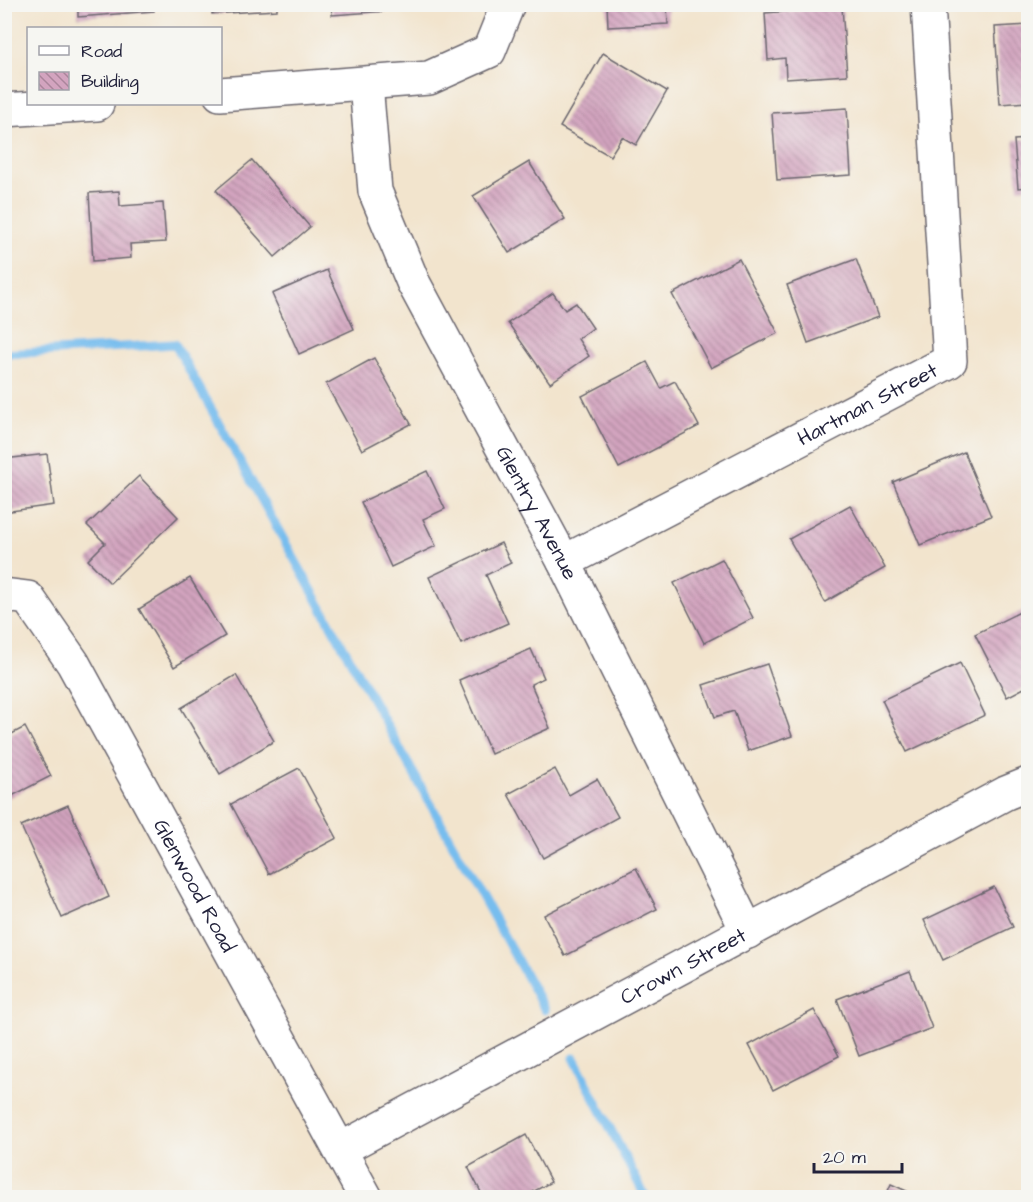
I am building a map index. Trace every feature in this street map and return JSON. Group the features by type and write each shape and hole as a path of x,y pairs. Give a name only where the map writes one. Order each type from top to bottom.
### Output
{"street":[{"path":"222,94 429,78 489,51 508,4"},
{"name":"Hartman Street","path":"564,562 950,361 928,4"},
{"name":"Glentry Avenue","path":"366,84 375,190 413,282 564,562 748,932"},
{"path":"4,110 82,105"},
{"name":"Glenwood Road","path":"4,595 28,598 73,663 366,1197"},
{"name":"Crown Street","path":"341,1149 1006,793 1029,784"}],"building":[{"path":"78,4 154,4 154,11 78,17"},
{"path":"211,4 277,4 277,10 212,14"},
{"path":"331,4 416,4 416,9 332,15"},
{"path":"607,4 667,4 668,24 608,27"},
{"path":"842,7 847,75 786,79 785,58 768,60 765,13"},
{"path":"1028,25 1028,102 1000,104 995,27"},
{"path":"603,53 667,91 636,145 622,137 610,156 560,127"},
{"path":"847,108 851,175 777,180 772,113"},
{"path":"1028,139 1028,187 1018,188 1014,140"},
{"path":"252,160 310,227 275,257 216,190"},
{"path":"529,162 565,219 509,253 473,196"},
{"path":"119,191 120,206 163,203 166,242 130,244 131,258 93,261 89,193"},
{"path":"739,259 778,333 711,368 672,294"},
{"path":"856,259 878,317 808,343 787,285"},
{"path":"327,270 354,329 299,354 272,294"},
{"path":"553,293 565,310 576,303 593,328 578,339 589,356 550,383 508,323"},
{"path":"374,358 411,424 362,450 326,384"},
{"path":"647,362 661,388 675,381 699,426 619,468 582,396"},
{"path":"964,452 991,516 920,545 893,482"},
{"path":"47,454 54,505 4,512 4,459"},
{"path":"427,471 445,509 423,519 436,546 391,567 361,502"},
{"path":"139,476 178,517 110,583 88,560 105,543 87,525"},
{"path":"850,505 885,568 825,602 789,539"},
{"path":"501,543 511,563 486,575 508,623 461,644 429,577"},
{"path":"722,559 753,618 704,643 674,583"},
{"path":"190,578 225,636 174,667 139,609"},
{"path":"1028,608 1028,686 1007,697 975,634"},
{"path":"531,649 544,678 531,684 550,728 491,754 459,680"},
{"path":"960,663 985,715 907,752 882,700"},
{"path":"767,664 792,736 748,751 734,711 715,717 703,685"},
{"path":"236,675 274,741 220,774 181,708"},
{"path":"25,727 51,776 4,800 4,738"},
{"path":"299,768 337,838 269,874 231,804"},
{"path":"555,769 569,795 597,779 618,817 543,858 508,794"},
{"path":"68,805 109,897 62,918 21,826"},
{"path":"636,868 657,909 565,956 544,915"},
{"path":"994,887 1013,927 943,960 924,920"},
{"path":"910,971 932,1028 859,1056 837,999"},
{"path":"814,1010 839,1056 773,1090 749,1045"},
{"path":"526,1135 551,1182 522,1198 484,1198 468,1167"},
{"path":"891,1184 922,1198 885,1198"}],"waterway":[{"path":"4,354 175,344 545,1010"},
{"path":"574,1058 646,1198"}]}
